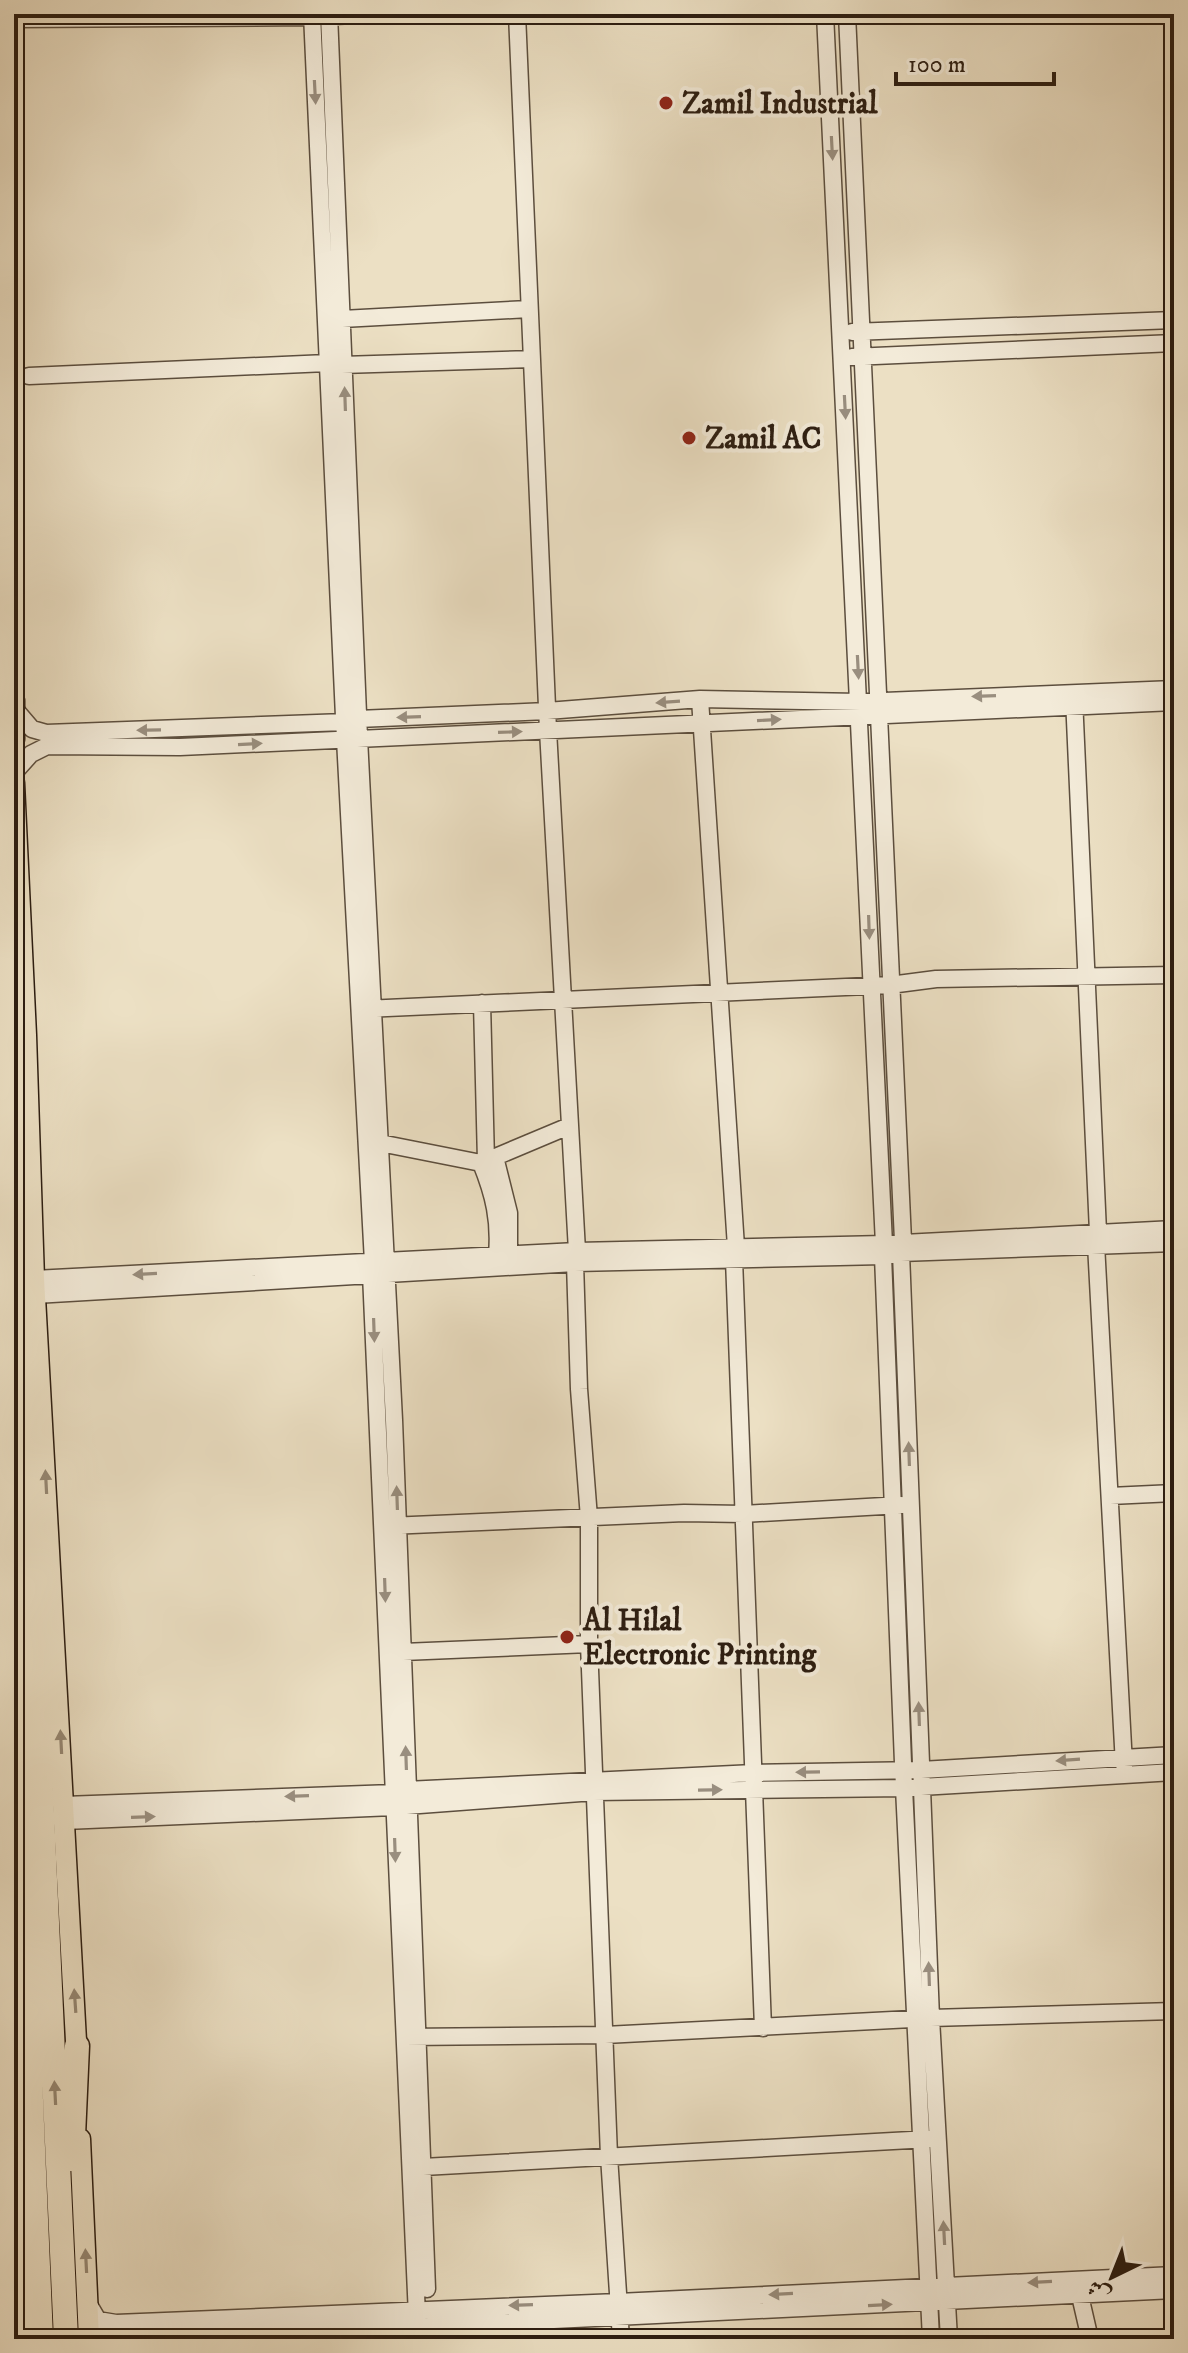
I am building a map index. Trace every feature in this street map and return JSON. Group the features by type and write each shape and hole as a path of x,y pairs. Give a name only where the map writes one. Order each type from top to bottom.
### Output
{"highway":[{"path":"14,1200 66,2334"},
{"path":"14,1694 41,2339"},
{"path":"66,2334 77,2046"}],"main road":[{"path":"14,701 14,739"},
{"path":"14,783 34,1287 77,2046 89,2339"},
{"path":"14,931 26,1035"},
{"path":"14,2143 22,2339"}],"street":[{"path":"14,19 376,14"},
{"path":"517,14 547,711 576,1257 579,1389 589,1518 589,1644 598,1788 609,2156 621,2339"},
{"path":"825,14 842,359 890,985 911,1505 913,1778"},
{"path":"847,14 862,356 872,985 893,1505 913,1778 923,2019 921,2139 931,2339"},
{"path":"329,15 342,319 330,385 352,730 379,1267 423,2325"},
{"path":"312,16 335,364"},
{"path":"342,319 529,309"},
{"path":"841,332 1166,320 1169,343 842,359"},
{"path":"29,376 532,359"},
{"path":"1075,700 1174,689"},
{"path":"14,773 31,754 47,746 180,747 352,730 442,716 700,699 869,708"},
{"path":"700,699 721,992 735,1253 743,1514 760,1784 763,2028"},
{"path":"1075,700 1097,1238 1125,1775"},
{"path":"14,708 32,729 46,733 180,729 352,730 443,735 702,723 869,708 1075,700 1174,702"},
{"path":"442,716 443,735"},
{"path":"180,729 180,747"},
{"path":"366,1009 890,985 936,979 1174,975"},
{"path":"482,1003 487,1160 509,1213 503,1255"},
{"path":"366,1009 380,1143 379,1267"},
{"path":"380,1143 487,1160 569,1126"},
{"path":"34,1287 576,1257 884,1250 1097,1238 1174,1229"},
{"path":"1097,1238 1174,1243"},
{"path":"379,1267 503,1255 576,1257"},
{"path":"1110,1496 1174,1493"},
{"path":"390,1526 911,1505"},
{"path":"390,1526 403,1652 400,1799"},
{"path":"403,1652 589,1644"},
{"path":"760,1784 913,1778 1124,1756 1174,1755"},
{"path":"64,1813 598,1788 1174,1772"},
{"path":"410,2037 605,2035 923,2019 1174,2011"},
{"path":"923,2019 940,2138 949,2339"},
{"path":"410,2037 423,2167 423,2325"},
{"path":"423,2167 940,2138"},
{"path":"1078,2288 1174,2275"},
{"path":"1078,2288 1090,2339"},
{"path":"104,2339 115,2335 248,2329 499,2322 619,2310 1078,2288 1174,2290"},
{"path":"88,2303 98,2320 116,2323 248,2329"},
{"path":"423,2325 492,2306 619,2310"},
{"path":"492,2306 499,2322"}],"place":[{"name":"Zamil Industrial","path":"666,103"},
{"name":"Zamil AC","path":"689,438"},
{"name":"Al Hilal Electronic Printing","path":"567,1637"}]}
